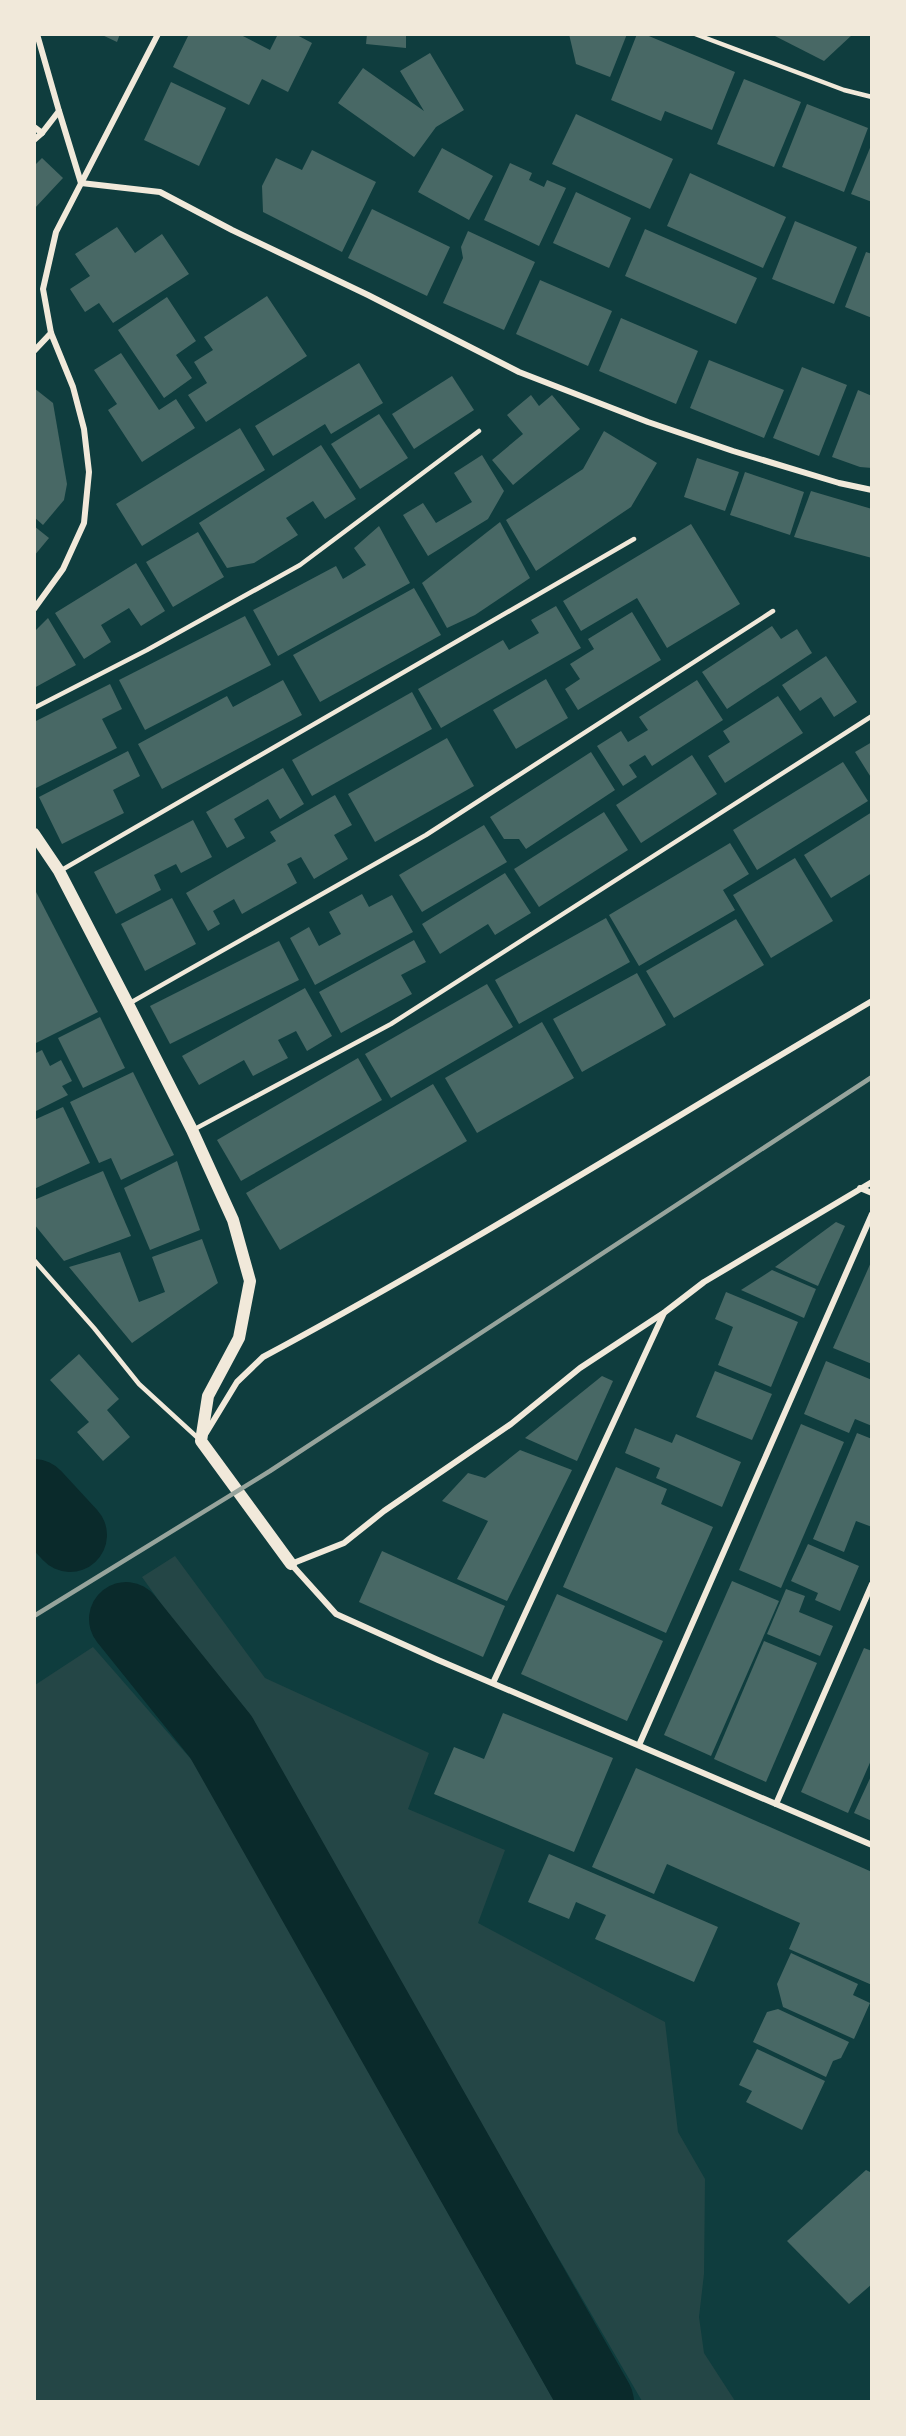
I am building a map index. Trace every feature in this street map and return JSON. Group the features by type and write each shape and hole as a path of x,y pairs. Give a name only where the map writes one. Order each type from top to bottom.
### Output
{"main road":[{"path":"34,834 59,871 128,1004 192,1130 234,1220 250,1281 239,1338 208,1396 201,1441 291,1564"}],"street":[{"path":"37,34 81,183"},
{"path":"34,609 63,570 84,524 89,472 84,429 73,387 51,333 43,289 56,232 158,34"},
{"path":"34,140 59,111"},
{"path":"34,127 42,133"},
{"path":"81,183 160,192 519,372 648,422 733,451 839,483 872,490"},
{"path":"34,351 51,333"},
{"path":"201,1441 237,1382 263,1357 519,1214 872,1001"},
{"path":"872,1182 704,1282 665,1312 580,1368 511,1424 384,1511 344,1543 291,1564 336,1614 872,1845"},
{"path":"861,1188 872,1193"},
{"path":"639,1745 872,1214"},
{"path":"493,1683 665,1312"},
{"path":"776,1804 872,1584"}],"lane":[{"path":"695,34 844,90 872,97"},
{"path":"34,708 147,650 300,565 479,431"},
{"path":"59,871 634,539"},
{"path":"128,1004 426,834 773,611"},
{"path":"192,1130 391,1024 872,716"},
{"path":"34,1260 94,1328 139,1384 201,1441"}],"shaded area":[{"path":"175,1556 265,1678 429,1753 408,1809 505,1850 478,1923 665,2022 678,2132 705,2179 704,2274 699,2317 704,2353 735,2401 642,2401 249,1727 142,1577"},
{"path":"93,1647 197,1766 554,2401 35,2401 35,1685"}],"building":[{"path":"100,34 120,34 117,42"},
{"path":"189,34 239,34 270,50 278,34 295,34 312,43 288,92 262,79 249,105 173,67"},
{"path":"367,34 406,34 406,48 366,44"},
{"path":"569,34 627,34 610,77 576,64"},
{"path":"637,34 644,34 735,72 712,130 665,111 661,121 611,100"},
{"path":"771,34 853,34 824,61"},
{"path":"430,53 464,110 436,127 414,157 338,103 363,68 424,111 400,71"},
{"path":"744,79 801,102 774,167 717,144"},
{"path":"171,82 226,108 199,166 144,140"},
{"path":"807,104 868,128 844,192 782,167"},
{"path":"576,114 673,159 650,209 552,164"},
{"path":"872,143 872,202 851,194"},
{"path":"442,148 493,176 469,220 418,192"},
{"path":"312,150 376,182 342,252 263,212 262,186 276,158 302,170"},
{"path":"42,158 63,178 34,209 34,166"},
{"path":"510,163 532,173 529,180 544,187 547,180 566,188 539,246 484,220"},
{"path":"690,173 786,217 763,268 667,226"},
{"path":"576,192 631,218 609,268 553,243"},
{"path":"372,209 450,247 427,296 348,258"},
{"path":"795,221 857,247 834,304 772,279"},
{"path":"117,227 135,253 162,234 189,274 113,323 99,303 85,312 70,289 90,276 75,254"},
{"path":"645,229 757,278 736,324 625,276"},
{"path":"468,231 535,262 504,330 443,303 463,258 461,247"},
{"path":"866,252 872,254 872,318 845,307"},
{"path":"540,280 612,311 588,366 516,334"},
{"path":"267,296 307,356 206,422 188,395 207,383 194,362 213,350 204,337"},
{"path":"167,297 196,341 176,355 192,378 164,398 118,330"},
{"path":"621,318 698,351 676,404 599,371"},
{"path":"121,353 159,410 176,399 195,428 142,462 108,410 117,404 94,370"},
{"path":"709,360 784,390 764,438 690,408"},
{"path":"359,363 383,403 331,434 325,424 273,456 255,426"},
{"path":"802,367 847,385 819,456 773,438"},
{"path":"452,376 474,410 414,449 392,414"},
{"path":"34,388 53,403 67,484 64,500 43,525 34,517"},
{"path":"858,390 872,396 872,468 860,467 832,457"},
{"path":"531,395 539,406 552,395 580,429 513,485 492,460 523,434 507,415"},
{"path":"379,414 408,458 360,489 331,444"},
{"path":"240,428 265,470 142,546 116,504"},
{"path":"604,431 657,463 631,507 536,571 506,520 583,469"},
{"path":"321,445 356,499 325,519 313,501 286,518 298,535 254,563 227,568 199,523"},
{"path":"482,455 504,491 488,519 428,556 403,515 423,503 436,523 472,502 454,473"},
{"path":"697,458 739,472 725,511 684,497"},
{"path":"745,472 804,492 790,535 730,515"},
{"path":"811,491 872,509 872,558 794,537"},
{"path":"500,522 530,578 475,615 447,628 422,583"},
{"path":"691,524 740,604 667,648 637,598 581,631 563,601"},
{"path":"34,526 49,538 34,556"},
{"path":"379,526 410,583 278,656 253,610 336,566 343,579 366,565 354,548"},
{"path":"198,532 224,577 173,607 146,562"},
{"path":"136,563 165,611 141,626 129,608 101,625 111,642 84,659 55,613"},
{"path":"414,588 441,635 320,702 293,655"},
{"path":"556,606 581,648 441,728 418,689 503,640 509,650 539,633 531,620"},
{"path":"632,612 661,660 578,710 565,689 580,679 570,664 594,649 588,639"},
{"path":"245,616 271,665 145,730 119,680"},
{"path":"48,618 76,665 34,688 34,632"},
{"path":"772,626 781,639 797,629 812,653 727,709 702,672"},
{"path":"826,656 857,702 834,717 821,697 800,711 782,685"},
{"path":"546,679 568,718 516,749 493,710"},
{"path":"283,680 302,715 162,789 138,744 227,696 233,707"},
{"path":"697,680 723,720 652,766 645,755 629,765 637,777 623,786 597,746 621,731 628,742 648,730 639,717"},
{"path":"110,684 122,709 102,719 117,748 34,789 34,722"},
{"path":"412,692 432,729 312,796 292,760"},
{"path":"778,696 803,733 725,783 708,756 730,742 723,731"},
{"path":"447,738 474,786 375,842 348,794"},
{"path":"872,742 872,779 855,752"},
{"path":"128,751 140,776 113,790 124,813 62,844 39,797"},
{"path":"591,752 615,790 526,849 519,839 504,839 490,817"},
{"path":"692,755 717,794 641,843 616,805"},
{"path":"843,762 868,801 757,870 733,830"},
{"path":"283,768 304,804 280,819 268,799 234,819 245,838 227,848 206,812"},
{"path":"335,795 352,825 334,835 348,859 314,879 301,857 287,864 297,883 242,914 234,899 213,911 220,924 208,931 186,893 276,841 270,832"},
{"path":"604,812 628,850 539,907 514,869"},
{"path":"872,812 872,873 831,898 804,855"},
{"path":"193,820 212,857 181,873 176,864 154,875 161,890 116,914 94,872"},
{"path":"484,825 507,862 422,912 399,875"},
{"path":"730,843 749,874 723,890 735,910 639,966 609,915"},
{"path":"795,858 833,921 771,958 733,895"},
{"path":"505,873 531,913 495,935 488,924 440,954 422,924"},
{"path":"34,888 98,1012 34,1044"},
{"path":"362,894 369,907 392,895 413,932 315,985 290,938 309,927 319,946 341,934 329,912"},
{"path":"172,898 196,944 145,971 121,924"},
{"path":"606,918 630,962 519,1024 495,980"},
{"path":"736,919 764,965 674,1018 646,971"},
{"path":"414,940 426,962 401,975 412,994 341,1033 319,992"},
{"path":"279,941 299,980 170,1044 150,1006"},
{"path":"637,973 666,1025 582,1072 553,1019"},
{"path":"487,984 513,1027 391,1098 365,1054"},
{"path":"305,988 332,1036 307,1051 296,1031 278,1040 288,1058 253,1076 244,1060 199,1085 182,1056"},
{"path":"100,1017 125,1068 83,1088 58,1038"},
{"path":"542,1022 574,1078 477,1133 445,1078"},
{"path":"42,1050 50,1066 61,1060 72,1081 62,1086 68,1095 34,1112 34,1054"},
{"path":"358,1058 382,1100 241,1181 217,1140"},
{"path":"133,1072 174,1155 121,1180 111,1158 99,1163 70,1102"},
{"path":"433,1084 467,1141 280,1250 246,1193"},
{"path":"63,1107 90,1163 34,1189 34,1120"},
{"path":"177,1161 200,1230 150,1250 124,1188"},
{"path":"103,1171 131,1236 64,1261 34,1224 34,1200"},
{"path":"836,1222 845,1226 818,1286 775,1267"},
{"path":"202,1239 218,1283 132,1343 69,1267 120,1252 139,1302 165,1292 152,1257"},
{"path":"872,1260 872,1364 833,1348"},
{"path":"772,1270 816,1289 804,1318 741,1290"},
{"path":"726,1292 798,1322 771,1387 718,1365 733,1327 715,1319"},
{"path":"79,1354 119,1399 107,1410 130,1437 103,1461 77,1432 89,1422 50,1380"},
{"path":"826,1361 872,1380 872,1426 855,1419 849,1433 804,1414"},
{"path":"715,1371 772,1394 752,1440 696,1417"},
{"path":"602,1376 613,1381 577,1461 525,1438"},
{"path":"801,1424 844,1442 781,1588 739,1570"},
{"path":"635,1428 672,1443 676,1434 741,1462 722,1507 656,1478 660,1468 625,1453"},
{"path":"857,1433 872,1439 872,1527 856,1521 844,1552 813,1539"},
{"path":"520,1450 572,1470 507,1601 457,1579 488,1521 442,1501 468,1473 485,1478"},
{"path":"616,1467 667,1489 661,1504 713,1527 666,1633 563,1587"},
{"path":"808,1544 859,1566 840,1611 815,1600 818,1593 791,1581"},
{"path":"382,1551 505,1606 483,1657 359,1602"},
{"path":"732,1581 779,1601 711,1756 664,1735"},
{"path":"786,1589 805,1596 799,1612 833,1626 820,1656 767,1634"},
{"path":"557,1594 663,1641 627,1721 521,1674"},
{"path":"764,1641 817,1663 766,1782 714,1759"},
{"path":"864,1648 872,1651 872,1758 848,1813 801,1792"},
{"path":"503,1713 613,1758 574,1852 434,1794 454,1747 484,1759"},
{"path":"636,1768 872,1872 872,1985 789,1949 800,1923 667,1864 654,1894 592,1867"},
{"path":"872,1774 872,1821 854,1813"},
{"path":"549,1854 718,1927 694,1982 595,1939 606,1915 576,1902 569,1919 528,1902"},
{"path":"791,1953 858,1984 853,1995 870,2003 854,2039 783,2007 777,1984"},
{"path":"778,2009 849,2042 841,2058 833,2061 826,2077 753,2042 767,2012"},
{"path":"757,2049 825,2081 802,2130 746,2102 752,2091 739,2085"},
{"path":"866,2170 872,2173 872,2284 849,2304 787,2241"}],"waterway":[{"path":"34,1496 70,1535"},
{"path":"126,1619 221,1737 597,2402"}],"railway":[{"path":"34,1616 270,1471 872,1077"}]}
